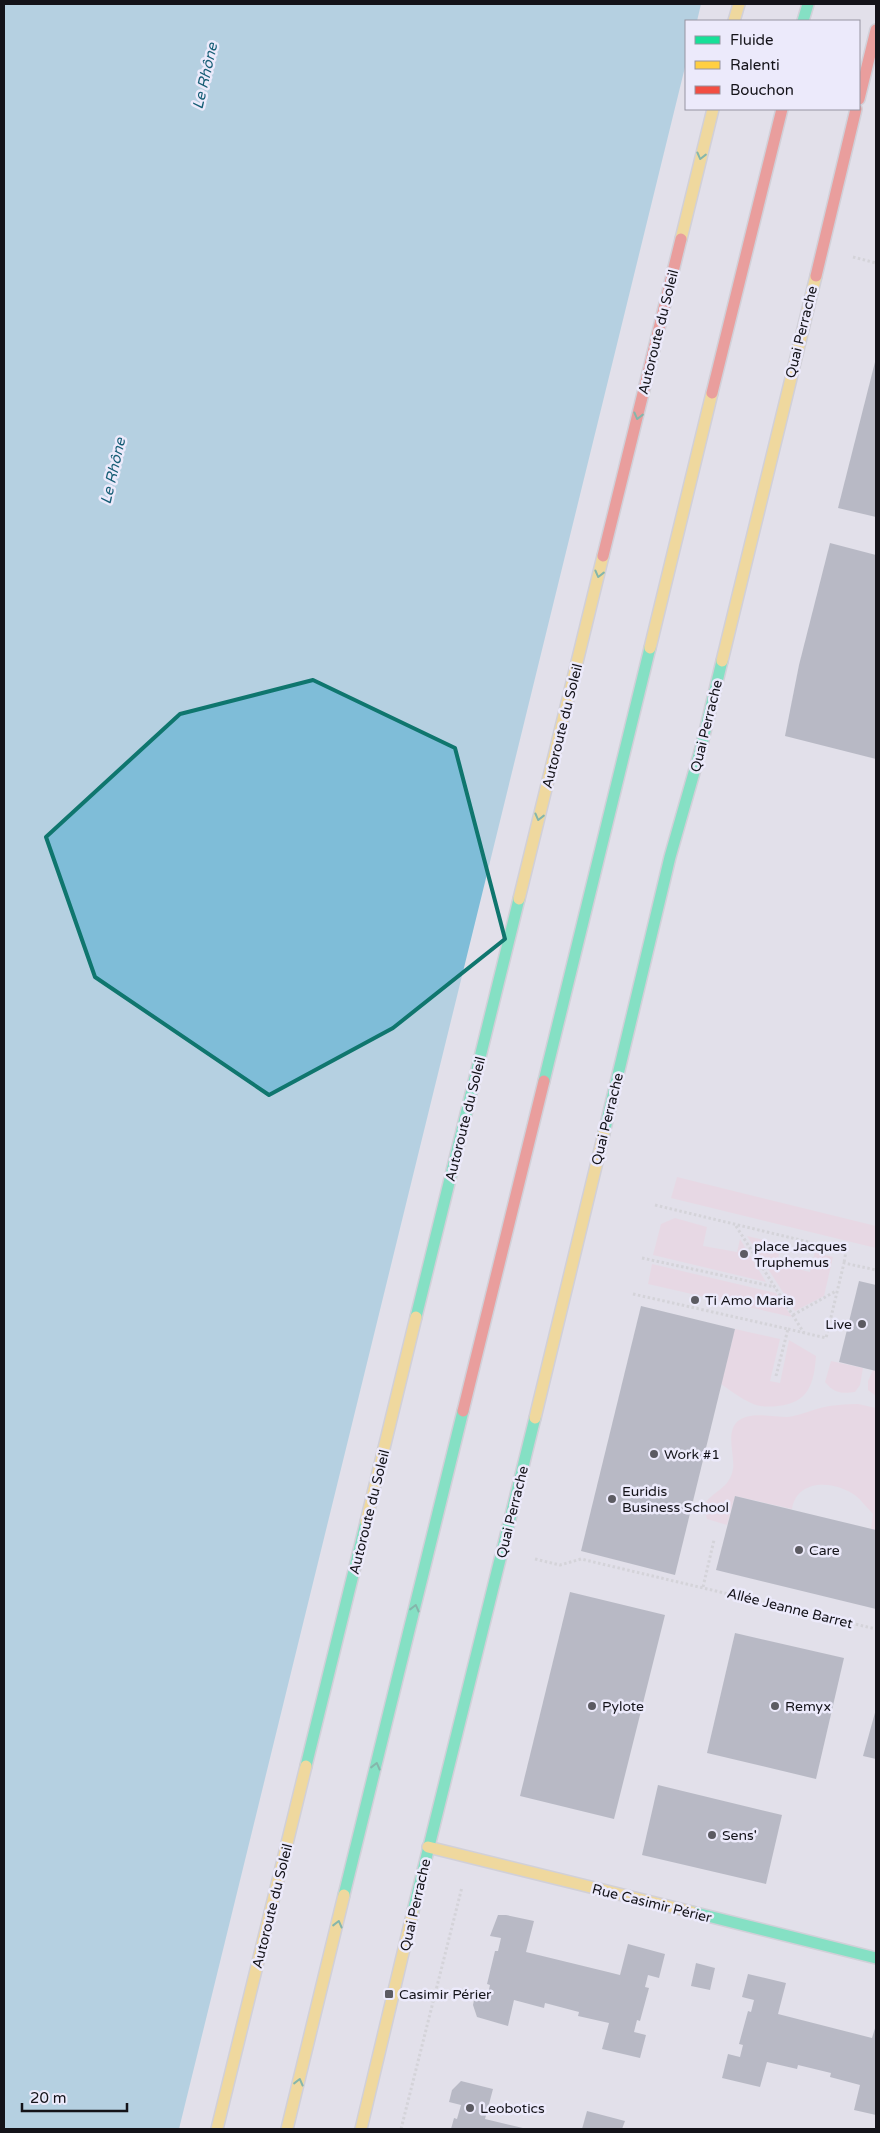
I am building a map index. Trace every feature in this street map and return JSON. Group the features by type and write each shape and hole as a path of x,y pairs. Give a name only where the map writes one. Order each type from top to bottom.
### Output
{"main road":[{"path":"734,20 739,4"},
{"path":"804,20 808,4"},
{"path":"860,95 876,30"},
{"name":"Autoroute du Soleil","path":"217,2129 713,110"},
{"path":"287,2129 782,110"},
{"name":"Quai Perrache","path":"361,2129 428,1847 503,1551 670,857 701,748 856,110"},
{"name":"Rue Casimir Périer","path":"428,1847 876,1958"}],"path":[{"path":"633,1294 826,1338 846,1251 655,1205"},
{"path":"736,1225 805,1333"},
{"path":"642,1258 775,1287"},
{"path":"844,1262 876,1270"},
{"path":"793,1315 837,1291"},
{"path":"776,1376 788,1329"},
{"path":"703,1587 714,1540"},
{"name":"Allée Jeanne Barret","path":"503,1551 560,1565 581,1559 876,1629"},
{"path":"401,2129 464,1879 466,1857"}],"highlighted area":[{"path":"313,680 455,748 505,939 393,1028 269,1095 95,977 46,837 180,714"}],"shaded area":[{"path":"677,1177 876,1226 876,1248 671,1198"},
{"path":"675,1218 707,1227 703,1246 737,1252 740,1239 766,1282 653,1255 661,1224"},
{"path":"747,1236 781,1244 777,1264 810,1272 815,1252 833,1257 824,1296 795,1311"},
{"path":"652,1264 776,1293 792,1317 648,1284"},
{"path":"735,1329 780,1339 770,1381 780,1383 789,1340 816,1356 814,1375 808,1390 803,1396 797,1401 788,1404 768,1407 761,1406 743,1399 721,1384"},
{"path":"831,1361 863,1368 860,1385 855,1392 838,1392 825,1382"},
{"path":"873,1370 876,1371 876,1396 868,1390 868,1381"},
{"path":"858,1404 876,1408 876,1530 871,1529 873,1514 856,1496 838,1487 828,1485 809,1487 801,1492 795,1499 792,1509 735,1496 727,1525 707,1519 703,1506 711,1496 724,1486 731,1476 733,1463 731,1437 734,1426 738,1421 749,1416 787,1417 829,1406"}],"water":[{"name":"Le Rhône","path":"4,4 701,4 697,20 685,20 685,67 179,2129 4,2129"}],"building":[{"path":"876,358 876,517 838,508"},
{"path":"830,543 876,555 876,759 785,736 799,665"},
{"name":"Live","path":"859,1281 876,1285 876,1371 839,1362"},
{"name":"Work #1","path":"641,1306 735,1329 675,1575 581,1551"},
{"name":"Care","path":"735,1496 876,1530 876,1609 716,1570"},
{"name":"Pylote","path":"570,1592 665,1615 614,1819 520,1796"},
{"name":"Remyx","path":"735,1633 844,1658 816,1779 707,1753"},
{"path":"876,1709 876,1759 863,1756"},
{"name":"Sens'","path":"658,1785 782,1815 766,1884 642,1855"},
{"path":"498,1915 534,1921 526,1952 620,1975 628,1944 665,1954 659,1978 648,1975 645,1987 649,1988 640,2021 637,2020 634,2032 646,2035 640,2058 602,2049 609,2023 578,2016 579,2012 545,2003 544,2008 514,2000 508,2026 477,2017 473,2005 475,1995 487,1998 490,1985 487,1984 495,1951 498,1951 501,1938 490,1936"},
{"path":"696,1963 715,1968 710,1990 691,1986"},
{"path":"748,1974 786,1983 778,2014 872,2038 876,2025 876,2115 854,2110 860,2085 830,2077 831,2073 798,2065 797,2069 767,2062 760,2087 722,2078 728,2054 740,2057 743,2045 739,2044 748,2011 751,2012 754,2000 742,1997"},
{"path":"461,2081 493,2089 485,2119 527,2129 451,2129 454,2118 457,2119 461,2105 449,2102 452,2090"},
{"path":"587,2111 625,2121 622,2129 582,2129"}],"traffic: fast":[{"path":"803,20 808,4"},
{"path":"544,1081 650,648"},
{"path":"604,1133 670,857 701,748 722,661"},
{"path":"416,1317 519,899"},
{"path":"344,1895 463,1411"},
{"path":"413,1911 535,1418"},
{"path":"306,1766 366,1522"},
{"path":"692,1912 876,1958"}],"traffic: slow":[{"path":"734,20 739,4"},
{"path":"681,239 713,110"},
{"path":"722,661 816,276"},
{"path":"650,648 712,393"},
{"path":"519,899 603,556"},
{"path":"535,1418 604,1133"},
{"path":"366,1522 416,1317"},
{"path":"217,2129 306,1766"},
{"path":"428,1847 692,1912"},
{"path":"287,2129 344,1895"},
{"path":"361,2129 413,1911"}],"traffic: jam":[{"path":"860,95 876,30"},
{"path":"712,393 782,110"},
{"path":"816,276 856,110"},
{"path":"603,556 681,239"},
{"path":"463,1411 544,1081"}],"place":[{"name":"place Jacques Truphemus","path":"744,1254"},
{"name":"Ti Amo Maria","path":"695,1300"},
{"name":"Live","path":"862,1324"},
{"name":"Work #1","path":"654,1454"},
{"name":"Euridis Business School","path":"612,1499"},
{"name":"Care","path":"799,1550"},
{"name":"Pylote","path":"592,1706"},
{"name":"Remyx","path":"775,1706"},
{"name":"Sens'","path":"712,1835"},
{"name":"Casimir Périer","path":"389,1994"},
{"name":"Leobotics","path":"470,2108"}]}
